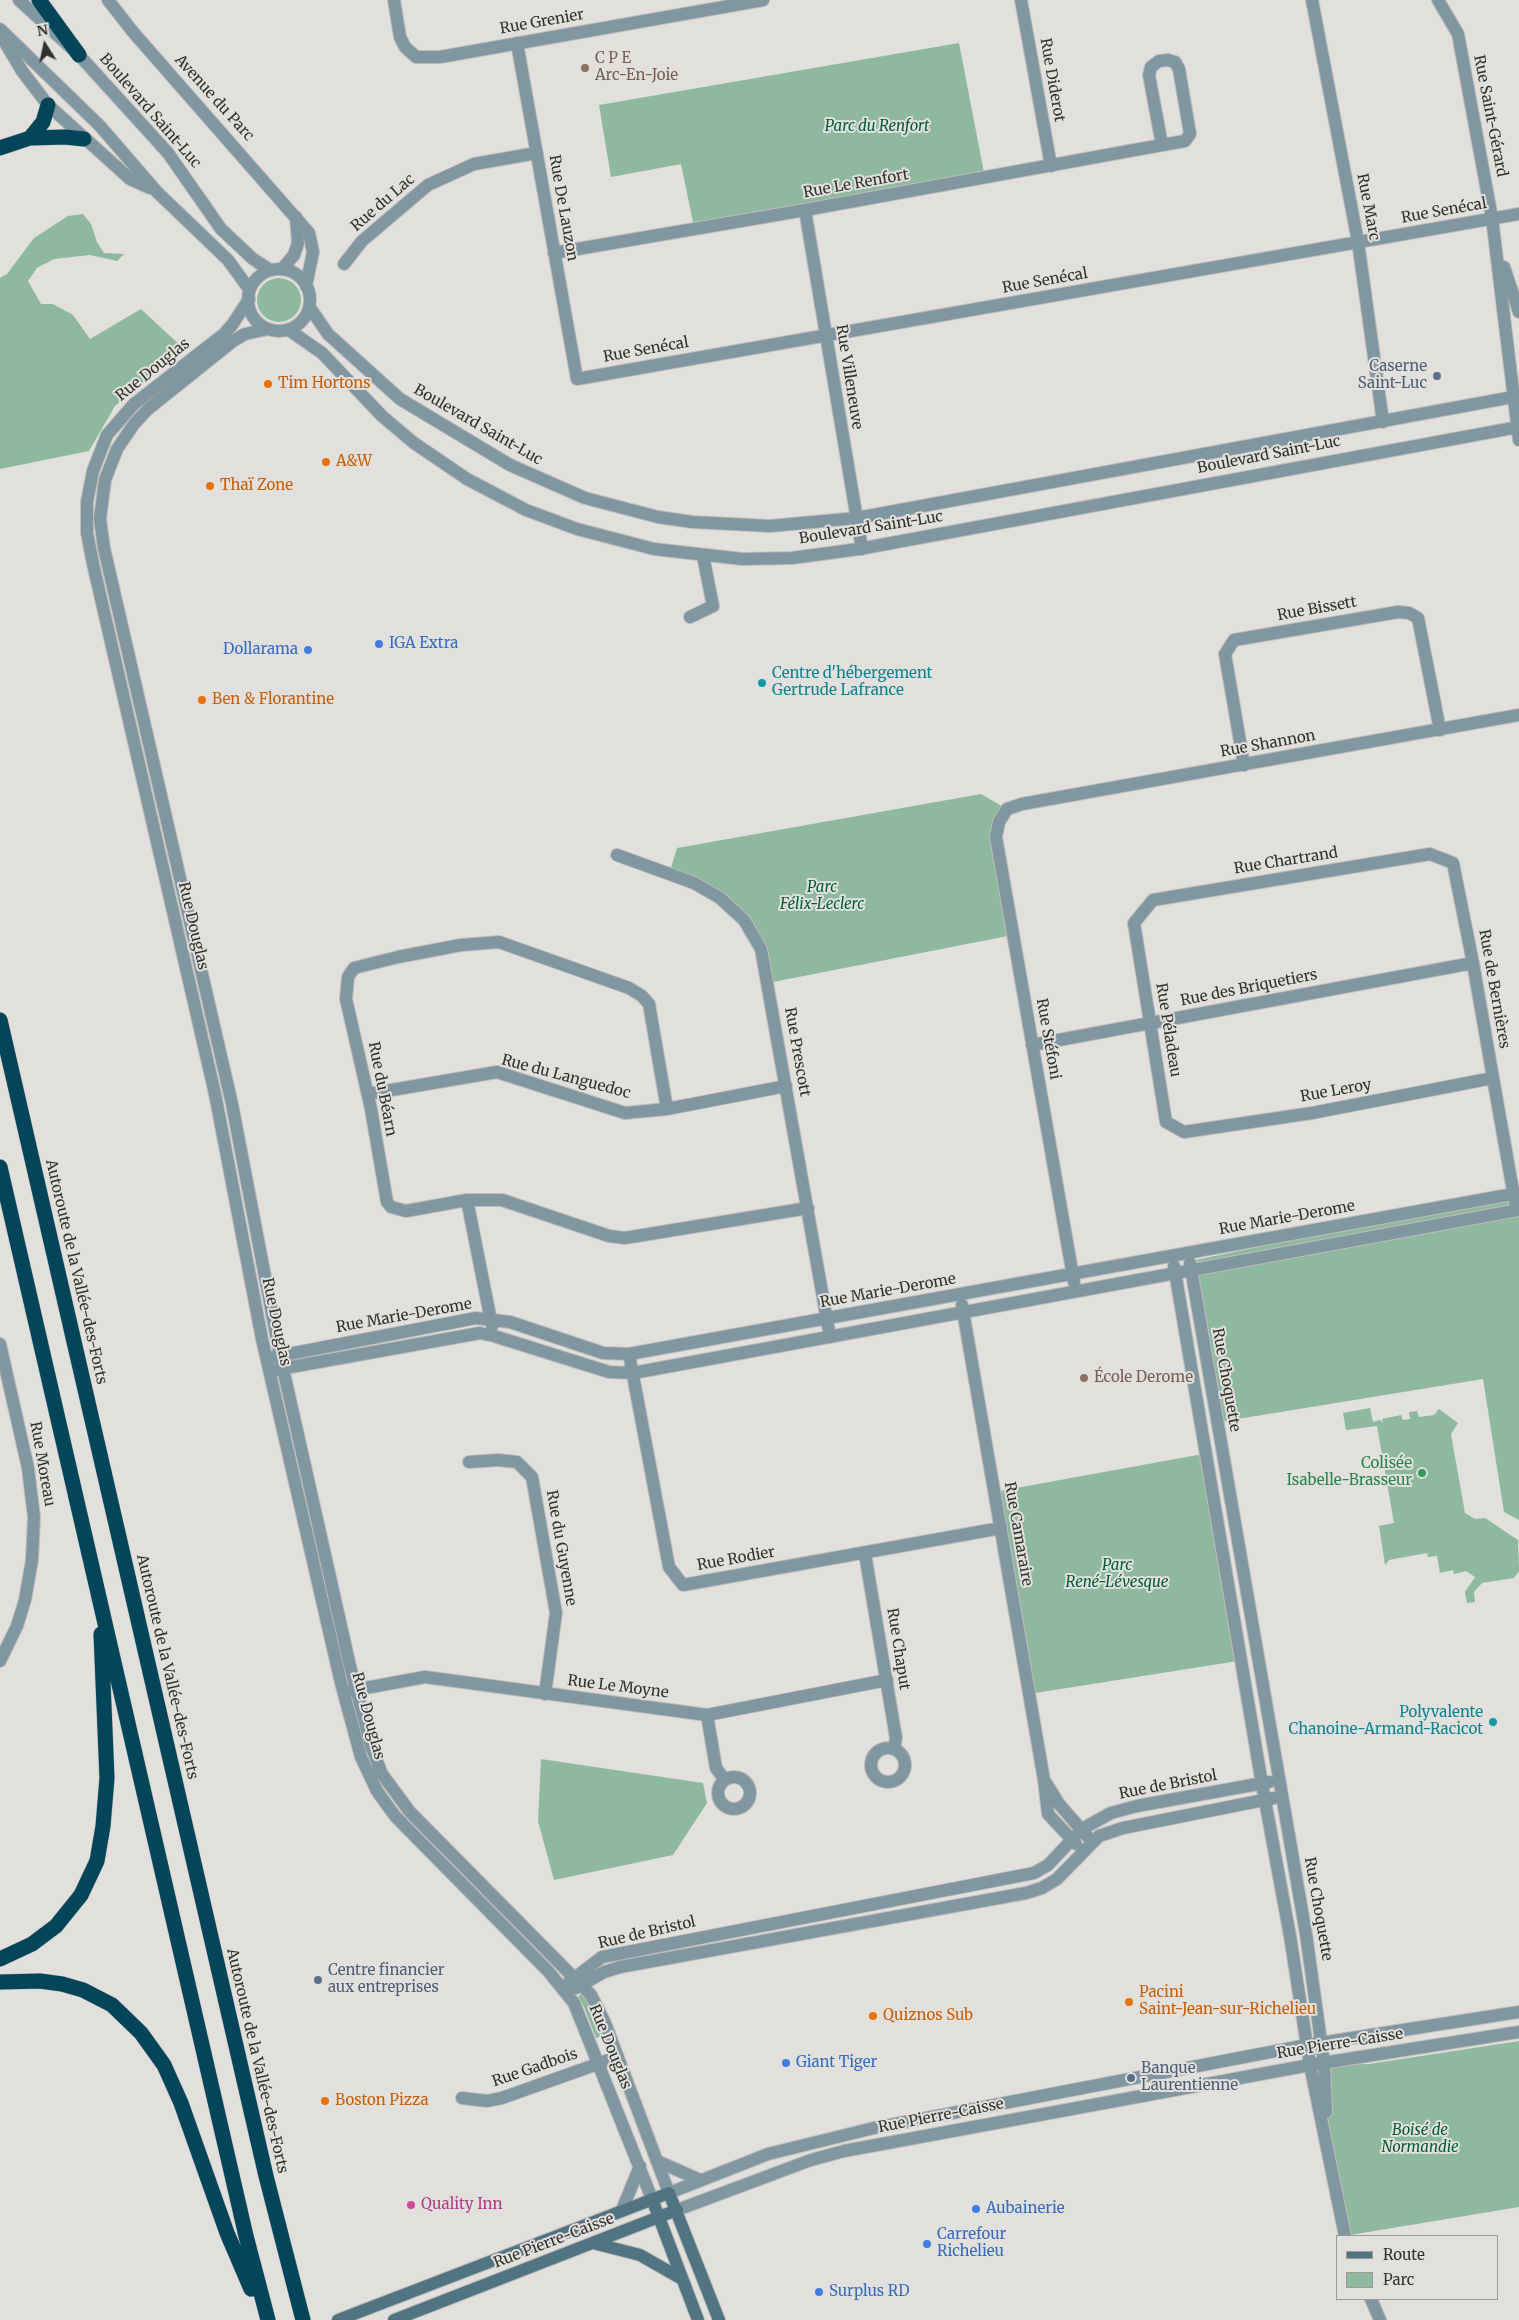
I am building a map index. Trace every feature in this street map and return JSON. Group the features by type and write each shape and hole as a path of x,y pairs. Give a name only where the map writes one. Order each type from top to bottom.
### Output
{"highway":[{"path":"39,0 79,55"},
{"path":"30,138 43,122 48,105"},
{"path":"0,148 30,138 65,137 84,139"},
{"name":"Autoroute de la Vallée-des-Forts","path":"0,1020 284,2249 303,2320"},
{"path":"0,1167 266,2320"},
{"path":"0,1959 32,1944 56,1926 81,1895 97,1861 103,1826 107,1778 99,1598"},
{"path":"0,1982 40,1981 62,1984 83,1990 102,1999 121,2013 150,2044 164,2065 181,2103 227,2233 266,2320"},
{"path":"284,2249 307,2320"}],"main road":[{"name":"Rue Douglas","path":"670,2192 719,2320"},
{"name":"Rue Pierre-Caisse","path":"338,2320 670,2192"},
{"name":"Rue Douglas","path":"652,2199 698,2320"},
{"name":"Rue Pierre-Caisse","path":"394,2320 677,2210"},
{"path":"593,2243 640,2254 682,2279"}],"street":[{"name":"Boulevard Saint-Luc","path":"19,0 79,55 176,162 221,230 253,259 276,269"},
{"name":"Avenue du Parc","path":"108,0 139,39 310,233 313,245 306,286"},
{"name":"Rue Grenier","path":"394,0 400,37 405,48 416,57 440,57 763,0"},
{"name":"Rue Diderot","path":"1020,0 1051,166"},
{"name":"Rue Marc","path":"1312,0 1358,242 1383,422"},
{"name":"Rue Saint-Gérard","path":"1438,0 1458,34 1496,243 1516,396 1518,431"},
{"path":"0,29 100,126 156,192 228,260 249,294 254,317 268,329 278,331 289,330 301,324 310,308 306,286 299,276 276,269"},
{"path":"0,34 22,71 48,105 130,179 156,192"},
{"name":"Rue De Lauzon","path":"517,43 577,379"},
{"name":"Rue Le Renfort","path":"554,253 1051,166 1162,146 1185,140 1190,134 1179,69 1175,62 1168,60 1159,61 1151,67 1149,75 1162,146"},
{"name":"Rue du Lac","path":"344,264 362,240 428,185 474,164 537,153"},
{"name":"Rue Villeneuve","path":"805,210 862,549"},
{"name":"Rue Senécal","path":"577,379 1519,214"},
{"path":"249,294 258,276 276,269 294,255 298,243 296,217"},
{"name":"Rue Saint-Gérard","path":"1496,243 1519,312"},
{"name":"Rue Douglas","path":"249,294 232,325 224,334 134,404 113,427 103,443 88,492 86,521 93,564 215,1094 267,1358 362,1762 382,1799 399,1820 565,1990 580,2013 652,2199"},
{"name":"Boulevard Saint-Luc","path":"310,308 328,334 400,399 510,465 569,492 609,505 692,522 770,526 856,518 1516,396"},
{"name":"Rue Douglas","path":"268,329 245,334 233,341 148,410 134,424 117,450 108,471 100,519 104,548 232,1104 280,1355 357,1690 374,1755 396,1794 419,1822 579,1981 599,2009 670,2192"},
{"name":"Boulevard Saint-Luc","path":"289,330 322,353 382,416 414,443 466,479 526,510 577,529 654,549 703,556 742,559 792,558 862,549 1518,431"},
{"path":"690,617 712,606 703,556"},
{"name":"Rue Bissett","path":"1244,764 1226,654 1234,640 1244,638 1398,612 1409,613 1418,618 1440,730"},
{"name":"Rue Shannon","path":"1022,804 1519,716"},
{"name":"Rue Stéfoni","path":"1022,804 1007,809 1000,822 996,837 1075,1292"},
{"name":"Rue Chartrand","path":"1134,923 1152,900 1430,854 1453,863"},
{"name":"Rue Prescott","path":"617,855 694,883 720,898 744,920 761,949 830,1337"},
{"name":"Rue de Bernières","path":"1453,863 1518,1211"},
{"name":"Rue Péladeau","path":"1134,923 1166,1122 1184,1132"},
{"name":"Rue du Béarn","path":"667,1109 649,1004 642,996 629,988 498,942 461,945 398,957 354,968 348,977 346,998 368,1094 387,1202 391,1208 406,1211 467,1200 502,1200 609,1236 625,1238 808,1208"},
{"name":"Rue des Briquetiers","path":"1032,1045 1473,963"},
{"name":"Rue du Languedoc","path":"368,1094 497,1072 625,1113 667,1109 786,1086"},
{"name":"Rue Leroy","path":"1184,1132 1312,1113 1493,1078"},
{"name":"Rue Marie-Derome","path":"267,1358 476,1318 510,1322 603,1354 629,1354 1516,1193"},
{"path":"467,1200 494,1336"},
{"name":"Rue Marie-Derome","path":"270,1371 480,1333 609,1372 633,1373 1518,1211"},
{"name":"Rue Choquette","path":"1188,1253 1306,1934 1324,2063 1328,2149"},
{"name":"Rue Choquette","path":"1173,1256 1310,2065 1328,2149 1340,2220 1345,2235"},
{"name":"Rue Camaraire","path":"960,1294 1044,1780 1048,1814 1082,1851"},
{"name":"Rue Moreau","path":"0,1344 28,1468 34,1517 29,1581 21,1613 0,1661"},
{"name":"Rue Rodier","path":"629,1354 669,1567 683,1585 866,1554 1001,1528"},
{"name":"Rue du Guyenne","path":"469,1462 498,1460 517,1462 532,1477 556,1612 545,1694"},
{"path":"1217,1515 1233,1513"},
{"name":"Rue Chaput","path":"866,1554 896,1738 894,1749"},
{"path":"1244,1679 1261,1676"},
{"name":"Rue Le Moyne","path":"344,1692 425,1677 707,1715 886,1680"},
{"path":"707,1715 716,1768 725,1780"},
{"name":"Rue Camaraire","path":"1044,1780 1059,1804 1092,1842"},
{"name":"Rue de Bristol","path":"579,1981 602,1957 1034,1873 1048,1864 1082,1829 1111,1814 1137,1806 1279,1780"},
{"name":"Rue de Bristol","path":"565,1990 579,1981 609,1970 1026,1893 1042,1888 1057,1879 1082,1851 1099,1836 1123,1828 1282,1797"},
{"path":"906,1899 910,1913"},
{"path":"748,1928 750,1944"},
{"name":"Rue Pierre-Caisse","path":"670,2192 768,2154 874,2128 1321,2042 1519,2012"},
{"name":"Rue Pierre-Caisse","path":"677,2210 811,2160 844,2151 1310,2065 1519,2032"},
{"name":"Rue Gadbois","path":"462,2098 478,2101 494,2100 617,2057"},
{"path":"657,2161 700,2180"},
{"name":"Rue Pierre-Caisse","path":"622,2210 640,2166"},
{"path":"1371,2300 1380,2320"}],"green space":[{"name":"Parc du Renfort","path":"959,43 985,178 694,227 681,164 611,177 599,105"},
{"path":"83,214 91,224 97,242 104,253 124,254 117,261 90,255 54,259 37,268 28,281 41,304 53,304 73,315 90,339 141,309 184,349 115,406 89,451 0,469 0,278 7,274 34,238 68,216"},
{"path":"275,278 283,278 295,284 301,300 295,316 283,322 275,322 263,316 257,304 257,296 263,284"},
{"name":"Parc Félix-Leclerc","path":"981,794 1007,809 999,822 1013,935 768,983 761,949 720,898 669,874 677,848"},
{"path":"1519,1193 1519,1520 1504,1512 1483,1379 1213,1423 1186,1262"},
{"name":"Colisée Isabelle-Brasseur","path":"1370,1408 1373,1422 1380,1420 1383,1423 1382,1419 1401,1415 1403,1420 1410,1419 1409,1412 1417,1411 1419,1417 1434,1415 1439,1409 1458,1423 1451,1434 1465,1513 1475,1519 1485,1518 1518,1540 1519,1571 1514,1578 1482,1583 1474,1592 1475,1602 1467,1603 1465,1592 1475,1577 1466,1571 1454,1574 1453,1570 1440,1573 1437,1556 1428,1557 1427,1553 1389,1560 1385,1565 1379,1526 1394,1523 1377,1426 1346,1430 1343,1413"},
{"name":"Parc René-Lévesque","path":"1203,1454 1238,1661 1029,1694 994,1492"},
{"path":"541,1759 703,1783 707,1803 673,1855 554,1880 538,1821"},
{"path":"582,1993 595,2013 603,2036 596,2038 578,1997"},
{"name":"Boisé de Normandie","path":"1519,2041 1519,2207 1344,2235 1326,2133 1324,2065 1369,2064"}],"place":[{"name":"C P E Arc-En-Joie","path":"585,68"},
{"name":"Caserne Saint-Luc","path":"1437,376"},
{"name":"Tim Hortons","path":"268,384"},
{"name":"A&W","path":"326,462"},
{"name":"Thaï Zone","path":"210,486"},
{"name":"IGA Extra","path":"379,644"},
{"name":"Dollarama","path":"308,650"},
{"name":"Centre d'hébergement Gertrude Lafrance","path":"762,683"},
{"name":"Ben & Florantine","path":"202,700"},
{"name":"École Derome","path":"1084,1378"},
{"name":"Colisée Isabelle-Brasseur","path":"1422,1473"},
{"name":"Polyvalente Chanoine-Armand-Racicot","path":"1493,1722"},
{"name":"Centre financier aux entreprises","path":"318,1980"},
{"name":"Pacini Saint-Jean-sur-Richelieu","path":"1129,2002"},
{"name":"Quiznos Sub","path":"873,2016"},
{"name":"Giant Tiger","path":"786,2063"},
{"name":"Banque Laurentienne","path":"1131,2078"},
{"name":"Boston Pizza","path":"325,2101"},
{"name":"Quality Inn","path":"411,2205"},
{"name":"Aubainerie","path":"976,2209"},
{"name":"Carrefour Richelieu","path":"927,2244"},
{"name":"Surplus RD","path":"819,2292"}]}
